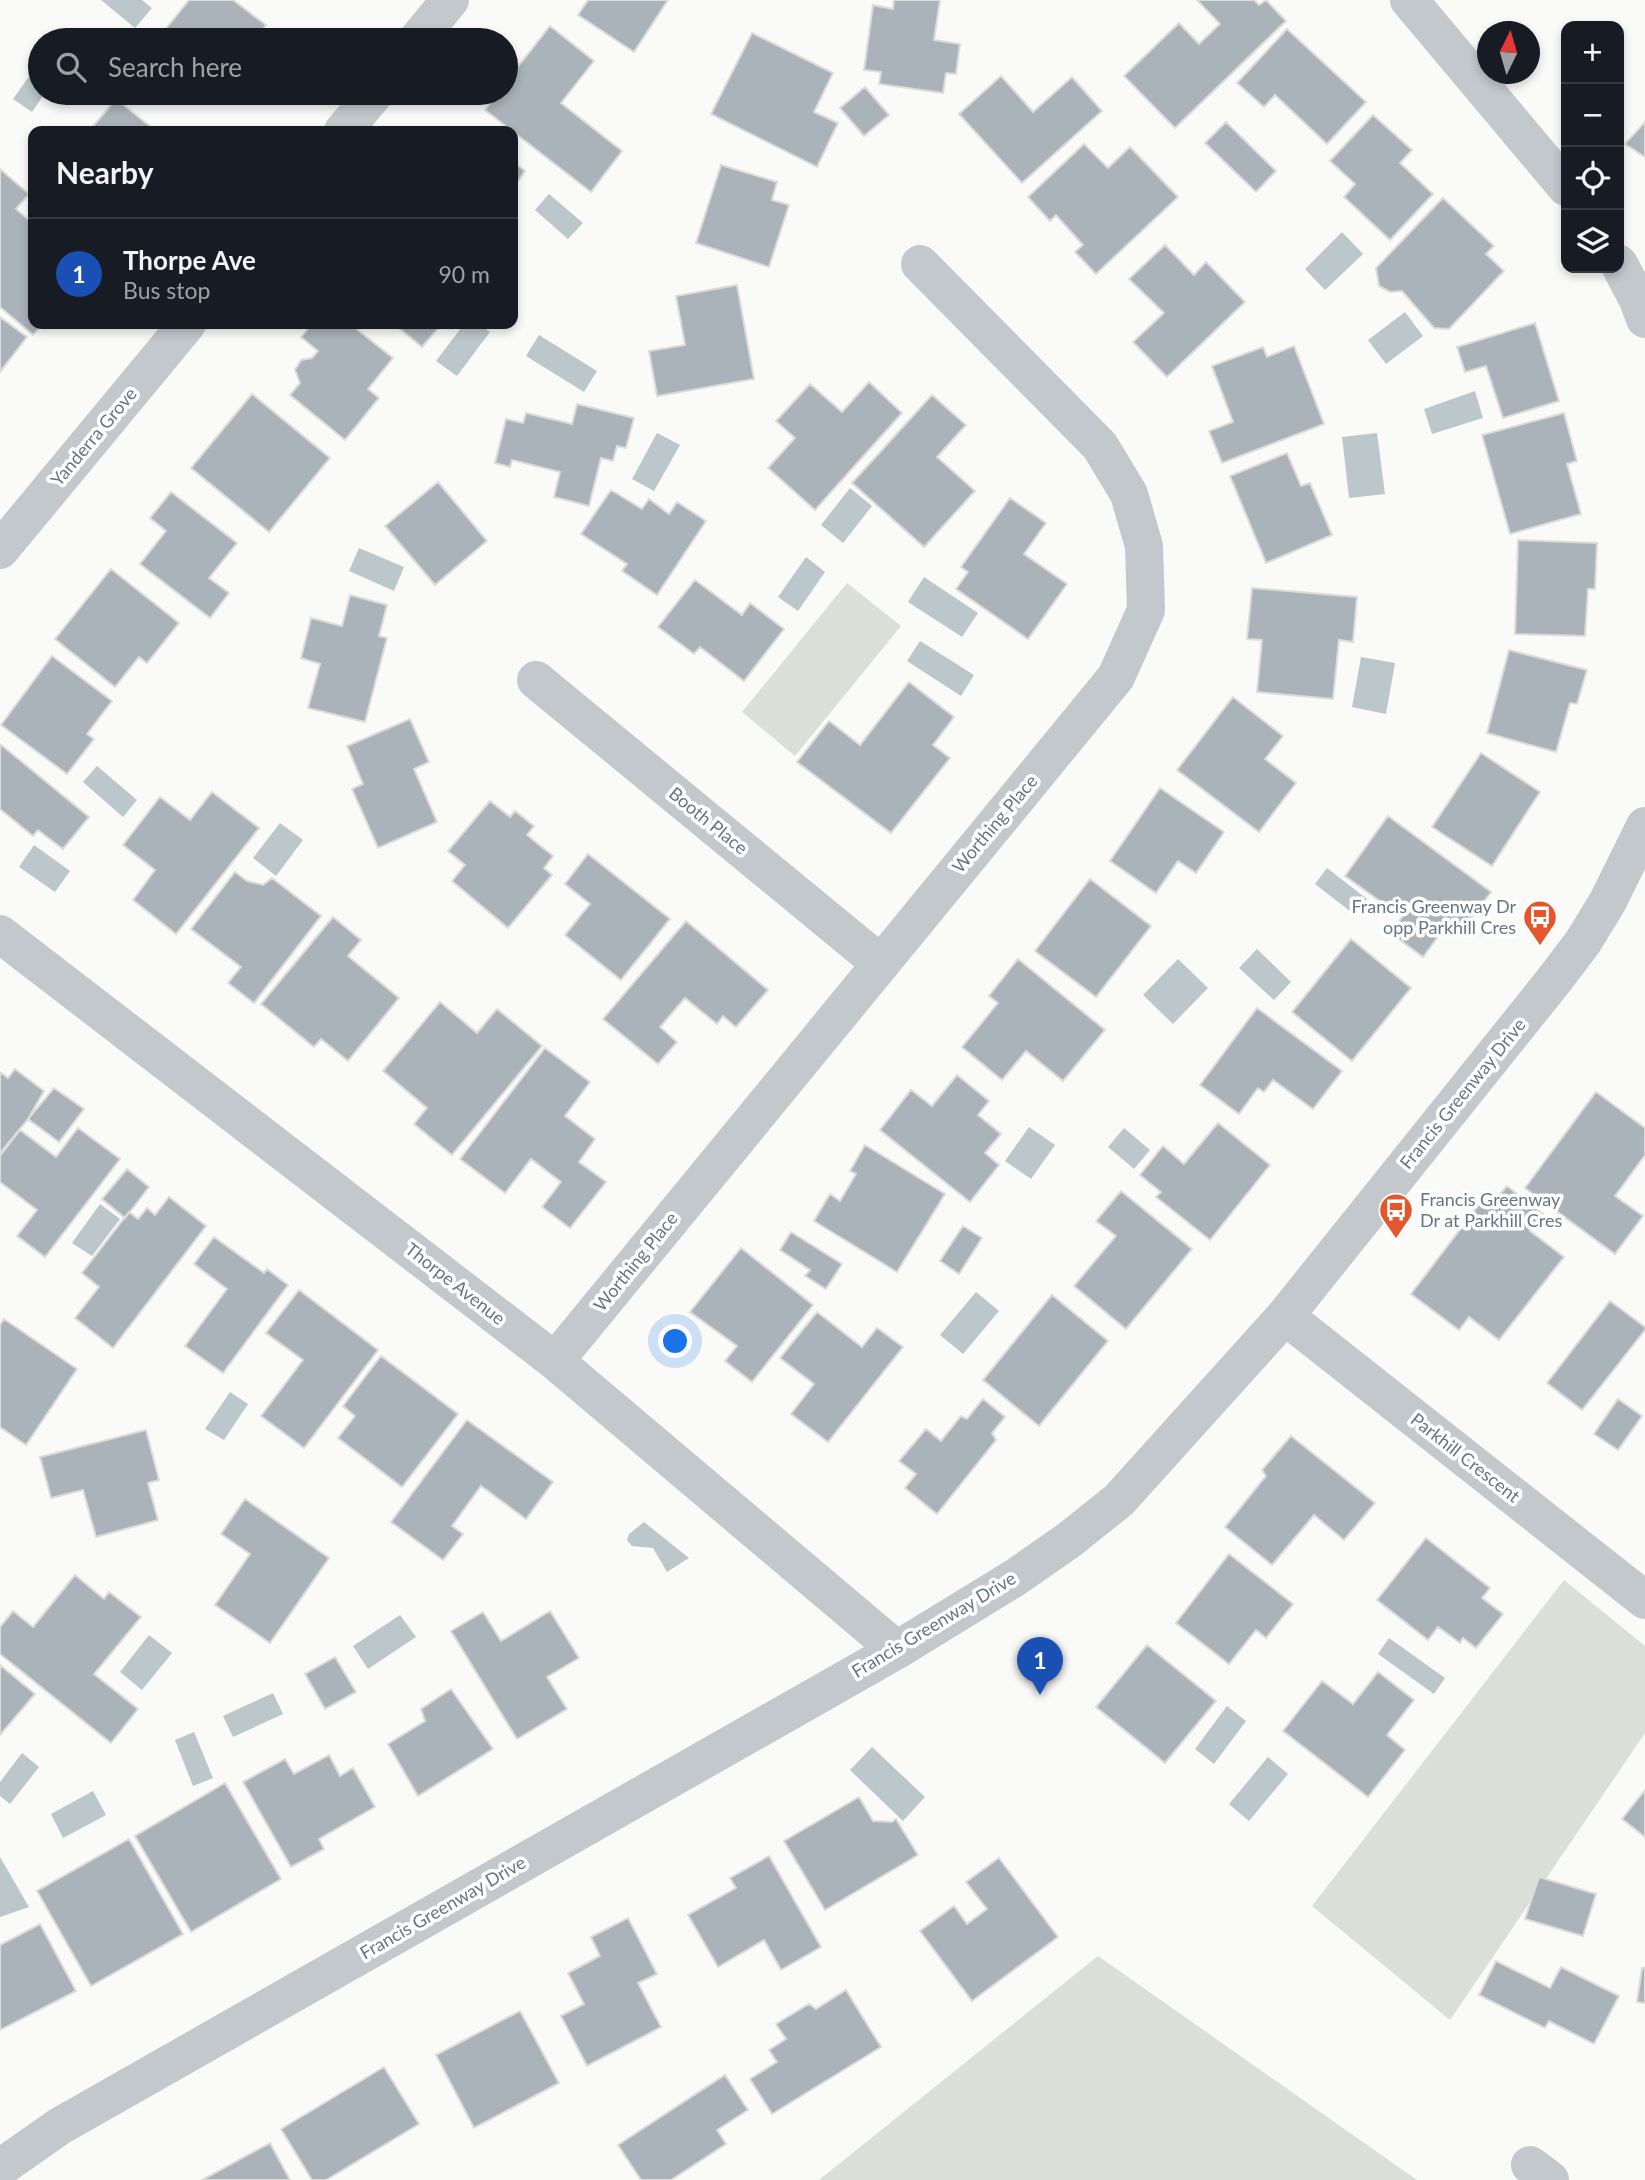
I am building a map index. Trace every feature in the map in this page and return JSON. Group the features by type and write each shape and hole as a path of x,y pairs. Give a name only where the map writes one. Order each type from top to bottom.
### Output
{"street":[{"path":"427,28 450,0"},
{"path":"1409,0 1561,181"},
{"path":"347,126 364,105"},
{"name":"Worthing Place","path":"555,1360 1116,677 1146,610 1144,546 1129,494 1100,446 920,264"},
{"path":"1624,273 1645,319"},
{"name":"Yanderra Grove","path":"0,550 183,329"},
{"name":"Booth Place","path":"536,680 880,963"},
{"name":"Francis Greenway Drive","path":"0,2168 60,2126 897,1650 1016,1577 1119,1500 1285,1316 1583,942 1631,857 1645,826"},
{"name":"Thorpe Avenue","path":"0,934 555,1360 897,1650"},
{"name":"Parkhill Crescent","path":"1285,1316 1645,1600"}],"shaded area":[{"path":"101,0 142,0 152,8 135,28"},
{"path":"28,78 28,105 37,105 32,112 13,99"},
{"path":"549,194 583,223 568,239 535,210"},
{"path":"1342,232 1363,254 1325,290 1305,269"},
{"path":"1405,312 1423,336 1386,364 1368,340"},
{"path":"460,329 486,329 490,332 457,376 436,361"},
{"path":"539,335 597,371 584,392 526,356"},
{"path":"1475,391 1483,418 1432,434 1424,409"},
{"path":"657,433 680,445 654,491 632,479"},
{"path":"1377,433 1385,494 1349,498 1342,437"},
{"path":"850,488 872,506 843,543 821,525"},
{"path":"359,548 404,567 394,591 349,571"},
{"path":"806,557 825,572 798,611 778,597"},
{"path":"924,577 978,613 962,637 908,602"},
{"path":"847,583 901,626 795,756 742,712"},
{"path":"920,641 974,675 961,696 907,661"},
{"path":"1361,657 1395,663 1386,714 1352,707"},
{"path":"97,766 137,800 123,817 83,782"},
{"path":"280,823 303,840 276,876 253,858"},
{"path":"34,845 70,871 55,892 19,867"},
{"path":"1327,868 1367,899 1355,915 1315,884"},
{"path":"1257,949 1291,982 1274,1000 1239,968"},
{"path":"1178,959 1208,988 1173,1024 1143,995"},
{"path":"1029,1127 1055,1145 1031,1179 1005,1161"},
{"path":"1124,1128 1150,1150 1134,1169 1108,1147"},
{"path":"100,1204 120,1219 92,1256 72,1243"},
{"path":"976,1292 999,1311 963,1354 940,1335"},
{"path":"230,1392 248,1404 224,1440 205,1429"},
{"path":"644,1522 689,1558 667,1572 653,1548 632,1546 627,1540 629,1534"},
{"path":"1564,1580 1645,1646 1645,1733 1450,2020 1312,1906"},
{"path":"400,1615 416,1637 368,1669 353,1646"},
{"path":"149,1635 172,1653 142,1690 120,1672"},
{"path":"1389,1638 1445,1678 1434,1694 1378,1654"},
{"path":"273,1693 283,1714 233,1737 223,1716"},
{"path":"1227,1706 1246,1721 1214,1764 1195,1749"},
{"path":"194,1732 213,1778 193,1786 175,1740"},
{"path":"872,1747 925,1797 903,1821 850,1770"},
{"path":"22,1753 39,1767 10,1804 0,1796 0,1782"},
{"path":"1268,1757 1288,1774 1249,1821 1229,1804"},
{"path":"93,1791 106,1815 63,1838 51,1814"},
{"path":"0,1857 29,1907 0,1917"},
{"path":"1098,1956 1417,2180 819,2180"}],"building":[{"path":"189,0 233,0 266,25 264,28 167,28"},
{"path":"588,0 668,0 634,52 578,15"},
{"path":"894,0 940,0 934,40 960,44 956,74 946,73 943,93 879,84 881,72 864,70 873,5 893,9"},
{"path":"1197,0 1254,0 1259,5 1266,0 1286,21 1175,128 1124,76 1179,23 1199,44 1220,24"},
{"path":"550,26 594,61 561,103 622,151 591,192 518,136 518,126 506,126 485,110 489,105 518,105 518,67"},
{"path":"1287,29 1366,102 1327,144 1275,95 1264,107 1237,83"},
{"path":"752,33 833,73 814,112 838,123 817,167 711,114"},
{"path":"1001,76 1033,112 1072,77 1102,111 1022,183 959,114"},
{"path":"865,87 889,115 864,136 840,108"},
{"path":"111,105 124,105 150,126 93,126"},
{"path":"1373,115 1412,150 1400,163 1433,194 1390,240 1344,197 1355,184 1330,161"},
{"path":"1226,122 1276,171 1256,192 1205,143"},
{"path":"1645,122 1645,157 1625,144"},
{"path":"1084,144 1108,168 1130,147 1178,197 1096,274 1075,252 1083,245 1056,215 1050,221 1028,197"},
{"path":"721,165 777,182 772,200 789,205 769,267 696,243"},
{"path":"518,166 525,171 518,181"},
{"path":"0,169 28,193 16,209 28,220 28,329 38,329 33,335 0,307"},
{"path":"1443,198 1494,246 1486,254 1504,271 1449,329 1434,328 1402,291 1390,292 1379,286 1376,268"},
{"path":"1165,245 1194,275 1206,262 1245,302 1167,377 1133,342 1164,313 1129,279"},
{"path":"737,285 754,379 657,396 649,351 685,345 676,296"},
{"path":"0,317 27,337 0,372"},
{"path":"1535,323 1559,401 1503,418 1486,366 1465,372 1457,347"},
{"path":"308,329 356,329 393,358 368,389 379,398 345,440 290,395 300,383 295,370 301,360 312,358 318,351 301,337"},
{"path":"400,329 438,329 422,347"},
{"path":"1294,346 1324,424 1222,463 1209,431 1233,422 1212,366 1263,347 1267,357"},
{"path":"869,382 902,413 815,510 768,468 795,438 776,421 810,384 842,412"},
{"path":"252,394 330,458 269,532 191,468"},
{"path":"932,395 966,425 937,457 975,491 924,547 852,483"},
{"path":"577,404 634,418 626,448 617,446 613,461 601,458 589,506 554,497 560,472 512,460 510,467 495,463 506,419 523,423 526,413 572,424"},
{"path":"1564,413 1577,461 1567,464 1581,514 1510,534 1482,435"},
{"path":"1287,453 1301,486 1310,483 1332,535 1266,563 1230,476"},
{"path":"438,482 487,541 435,585 385,526"},
{"path":"611,490 642,509 649,499 669,514 677,502 706,521 657,595 622,571 627,564 581,534"},
{"path":"171,492 237,543 209,578 229,593 210,618 140,564 166,531 150,518"},
{"path":"1010,498 1046,523 1024,554 1067,584 1028,639 956,589 968,572 961,567"},
{"path":"1518,540 1597,543 1595,589 1588,589 1585,636 1515,634"},
{"path":"111,569 179,623 147,663 139,657 115,687 55,639"},
{"path":"695,580 742,615 750,603 784,629 744,681 700,647 694,654 658,627"},
{"path":"1252,588 1357,597 1353,642 1339,640 1333,699 1257,692 1262,640 1247,639"},
{"path":"350,595 387,605 379,636 387,638 365,722 308,708 320,664 301,658 311,618 342,626"},
{"path":"1509,650 1587,670 1577,704 1570,703 1556,752 1487,733"},
{"path":"52,656 112,701 87,734 94,739 67,774 1,725"},
{"path":"909,682 954,717 933,745 950,758 891,833 797,762 829,721 860,745"},
{"path":"1233,697 1283,736 1265,759 1296,783 1259,832 1177,770"},
{"path":"410,719 429,762 414,769 437,822 378,848 352,789 363,784 347,746"},
{"path":"0,744 89,817 63,849 38,830 33,836 0,809"},
{"path":"1481,753 1540,792 1492,866 1432,827"},
{"path":"1160,788 1224,832 1196,873 1178,861 1156,893 1110,861"},
{"path":"212,792 259,828 176,934 133,900 155,870 123,845 160,797 190,820"},
{"path":"490,801 510,817 515,811 534,826 527,835 553,856 544,868 552,875 508,928 452,881 465,865 448,851"},
{"path":"1388,816 1491,892 1464,928 1451,919 1423,957 1391,933 1402,917 1345,876"},
{"path":"588,854 670,919 621,980 565,935 590,904 565,884"},
{"path":"235,872 247,881 263,885 272,878 321,916 254,1003 228,983 241,967 191,929"},
{"path":"1090,879 1151,926 1096,997 1035,951"},
{"path":"333,917 361,940 348,956 399,998 348,1061 321,1039 314,1047 261,1004"},
{"path":"686,921 768,990 736,1027 723,1016 717,1024 685,998 660,1027 677,1042 658,1064 603,1019"},
{"path":"1351,939 1411,988 1352,1061 1292,1012"},
{"path":"1018,959 1105,1030 1063,1081 1026,1051 1002,1080 962,1047 998,1003 989,996"},
{"path":"440,1002 477,1033 497,1009 542,1046 452,1155 414,1124 427,1108 383,1071"},
{"path":"1257,1008 1342,1071 1313,1109 1273,1080 1264,1092 1258,1088 1239,1114 1200,1085"},
{"path":"545,1048 590,1082 565,1116 595,1139 579,1162 606,1182 570,1228 542,1207 561,1182 531,1159 505,1193 460,1159"},
{"path":"15,1069 44,1091 28,1119 0,1153 0,1072 8,1078"},
{"path":"957,1075 989,1101 978,1115 1001,1134 985,1153 999,1165 970,1202 880,1130 911,1090 932,1106"},
{"path":"54,1088 84,1109 59,1142 28,1119"},
{"path":"1596,1092 1645,1128 1645,1155 1615,1196 1643,1216 1615,1254 1525,1188"},
{"path":"1218,1123 1270,1165 1210,1240 1156,1197 1161,1192 1140,1175 1163,1146 1184,1164"},
{"path":"78,1128 120,1159 45,1257 17,1236 37,1210 0,1182 0,1156 20,1130 56,1157"},
{"path":"865,1145 945,1194 897,1272 814,1221 830,1194 840,1201 856,1174 850,1171"},
{"path":"127,1169 149,1187 125,1218 102,1199"},
{"path":"1507,1186 1543,1214 1530,1231 1564,1257 1499,1340 1469,1317 1459,1330 1411,1294 1484,1198 1492,1204"},
{"path":"1121,1191 1192,1249 1126,1329 1074,1286 1116,1236 1096,1221"},
{"path":"169,1197 206,1226 113,1348 75,1318 99,1287 82,1273 129,1212 138,1219 147,1208 155,1215"},
{"path":"963,1226 982,1238 959,1274 940,1261"},
{"path":"791,1232 842,1264 826,1289 805,1276 810,1270 780,1250"},
{"path":"214,1237 264,1273 267,1269 288,1285 223,1373 185,1346 227,1289 194,1264"},
{"path":"741,1248 813,1305 752,1382 725,1361 737,1346 690,1312"},
{"path":"299,1290 378,1350 304,1448 261,1416 303,1360 266,1333"},
{"path":"1052,1295 1108,1341 1039,1426 983,1380"},
{"path":"1610,1301 1645,1327 1645,1330 1582,1410 1547,1383"},
{"path":"817,1312 862,1347 877,1328 903,1347 828,1442 791,1414 814,1384 780,1358"},
{"path":"4,1319 77,1369 26,1445 0,1427 0,1325"},
{"path":"381,1356 458,1414 402,1487 338,1438 355,1416 343,1406"},
{"path":"983,1399 1005,1417 992,1433 996,1440 937,1514 905,1488 916,1474 899,1461 926,1429 941,1441 961,1416 967,1419"},
{"path":"1618,1399 1642,1416 1618,1450 1594,1434"},
{"path":"467,1420 553,1482 526,1519 481,1486 452,1526 463,1534 443,1560 391,1522"},
{"path":"146,1430 159,1480 148,1483 158,1520 96,1537 83,1490 51,1498 40,1457"},
{"path":"1291,1436 1375,1503 1344,1540 1314,1515 1272,1565 1225,1527 1266,1476 1262,1470"},
{"path":"245,1499 329,1558 270,1643 215,1605 250,1554 221,1534"},
{"path":"1426,1538 1490,1588 1482,1598 1503,1614 1476,1648 1463,1638 1460,1643 1438,1627 1428,1640 1377,1600"},
{"path":"1229,1554 1293,1604 1266,1638 1256,1630 1229,1664 1176,1623"},
{"path":"75,1575 104,1599 109,1592 141,1617 94,1674 138,1709 111,1743 0,1654 0,1627 13,1611 33,1627"},
{"path":"550,1611 579,1658 547,1677 567,1709 517,1739 451,1631 483,1612 501,1641"},
{"path":"1147,1645 1216,1701 1165,1763 1096,1707"},
{"path":"335,1657 356,1692 325,1709 305,1674"},
{"path":"0,1665 35,1694 0,1735"},
{"path":"1378,1672 1414,1700 1387,1735 1405,1750 1368,1797 1283,1731 1322,1681 1353,1704"},
{"path":"451,1689 493,1749 418,1796 388,1744 425,1721 421,1709"},
{"path":"329,1755 340,1776 353,1768 375,1807 319,1839 324,1849 291,1867 243,1782 285,1759 294,1774"},
{"path":"225,1783 281,1879 191,1932 135,1836"},
{"path":"1645,1790 1645,1837 1622,1819"},
{"path":"859,1797 873,1821 892,1822 896,1819 918,1855 825,1910 784,1841"},
{"path":"129,1839 183,1934 91,1986 37,1891"},
{"path":"769,1856 821,1947 781,1970 764,1940 718,1967 688,1915 736,1888 730,1878"},
{"path":"999,1858 1058,1937 972,2001 920,1931 954,1906 967,1924 987,1909 966,1882"},
{"path":"1539,1877 1596,1894 1583,1936 1525,1919"},
{"path":"628,1918 657,1974 638,1983 661,2027 587,2066 561,2016 584,2004 568,1973 600,1956 591,1937"},
{"path":"40,1924 76,1991 0,2030 0,1945"},
{"path":"1496,1961 1550,1988 1561,1967 1619,1996 1594,2044 1549,2021 1545,2028 1479,1995"},
{"path":"1642,1968 1645,1968 1645,2003 1637,2002"},
{"path":"846,1990 881,2047 772,2114 750,2079 777,2062 769,2050 786,2039 776,2024 809,2004 816,2009"},
{"path":"520,2011 559,2083 474,2128 436,2055"},
{"path":"384,2067 419,2124 326,2180 312,2180 281,2129"},
{"path":"725,2075 748,2110 717,2130 726,2144 671,2180 641,2180 618,2145"},
{"path":"270,2143 290,2180 202,2180"}],"place":[{"name":"Francis Greenway Dr opp Parkhill Cres","path":"1540,947"},
{"name":"Francis Greenway Dr at Parkhill Cres","path":"1396,1240"},
{"name":"Thorpe Ave","path":"1040,1695"}]}
